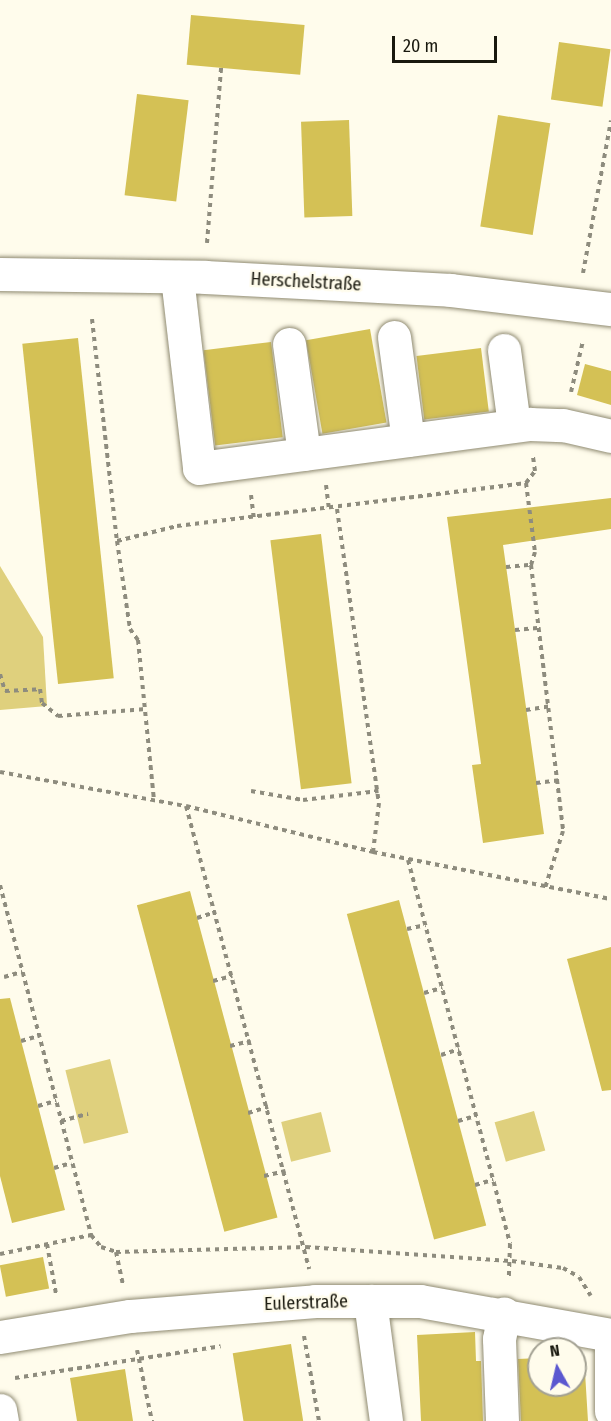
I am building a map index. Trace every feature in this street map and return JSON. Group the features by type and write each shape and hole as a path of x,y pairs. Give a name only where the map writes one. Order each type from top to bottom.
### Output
{"street":[{"name":"Herschelstraße","path":"0,274 191,277 451,290 593,306"},
{"path":"191,277 199,468 514,425 564,425 611,436"},
{"path":"394,337 408,440"},
{"path":"289,344 304,454"},
{"path":"504,350 514,425"},
{"name":"Eulerstraße","path":"0,1337 130,1316 315,1301 420,1301 504,1313 611,1335"},
{"path":"370,1301 386,1421"},
{"path":"502,1421 499,1339 504,1313"},
{"path":"611,1347 611,1412"},
{"path":"0,1410 2,1421"}],"path":[{"path":"191,277 221,68"},
{"path":"564,425 593,306 611,121"},
{"path":"93,319 117,541 130,629 138,640 154,800"},
{"path":"117,541 177,526 337,509 526,483 535,552 531,565 559,780 563,831 545,888"},
{"path":"337,509 378,791 373,852"},
{"path":"506,567 531,565"},
{"path":"515,630 540,628"},
{"path":"0,674 5,691 40,689 42,704 58,716 146,710"},
{"path":"526,710 550,706"},
{"path":"0,772 186,806 408,860 545,888 611,898"},
{"path":"536,783 559,780"},
{"path":"251,791 303,800 378,791"},
{"path":"186,806 306,1247 315,1301"},
{"path":"408,860 493,1180 512,1261 504,1313"},
{"path":"0,885 91,1235 101,1247 116,1252 306,1247 512,1261 563,1268 579,1277 596,1298"},
{"path":"0,909 6,908"},
{"path":"197,918 215,912"},
{"path":"407,929 426,925"},
{"path":"4,977 22,972"},
{"path":"213,981 232,976"},
{"path":"424,993 442,988"},
{"path":"21,1041 39,1036"},
{"path":"230,1046 250,1041"},
{"path":"441,1055 459,1049"},
{"path":"38,1106 56,1101"},
{"path":"248,1113 268,1107"},
{"path":"61,1121 88,1114"},
{"path":"458,1121 476,1116"},
{"path":"54,1168 72,1163"},
{"path":"264,1176 285,1171"},
{"path":"475,1185 493,1180"},
{"path":"0,1254 91,1235"},
{"path":"47,1244 61,1327"},
{"path":"130,1316 152,1421"},
{"path":"292,1334 304,1332 319,1421"},
{"path":"9,1380 233,1344"}],"shaded area":[{"path":"0,566 43,637 47,706 0,710"},
{"path":"110,1059 128,1133 84,1144 65,1070"},
{"path":"534,1111 545,1150 506,1162 495,1122"},
{"path":"321,1112 331,1152 291,1162 281,1122"}],"building":[{"path":"191,15 305,25 300,75 187,65"},
{"path":"559,42 610,49 602,107 551,99"},
{"path":"137,94 189,100 176,202 125,195"},
{"path":"498,115 550,123 533,235 480,227"},
{"path":"349,120 352,216 304,218 301,122"},
{"path":"370,329 386,423 322,434 306,340"},
{"path":"78,338 114,678 58,684 22,344"},
{"path":"271,342 283,437 215,446 204,350"},
{"path":"481,348 489,412 424,419 416,356"},
{"path":"585,364 611,371 611,405 577,395"},
{"path":"611,498 611,529 503,545 544,834 483,843 472,765 481,764 447,517"},
{"path":"321,534 352,783 301,789 270,540"},
{"path":"190,891 277,1217 224,1232 137,905"},
{"path":"399,900 486,1226 434,1239 347,914"},
{"path":"611,947 611,1090 602,1091 567,959"},
{"path":"10,998 65,1210 12,1223 0,1176 0,999"},
{"path":"43,1257 49,1288 6,1297 0,1265"},
{"path":"475,1332 476,1361 481,1361 483,1421 421,1421 417,1335"},
{"path":"291,1344 303,1421 243,1421 233,1353"},
{"path":"518,1359 527,1359 527,1397 587,1397 588,1421 521,1421"},
{"path":"125,1369 133,1421 77,1421 70,1378"}]}
